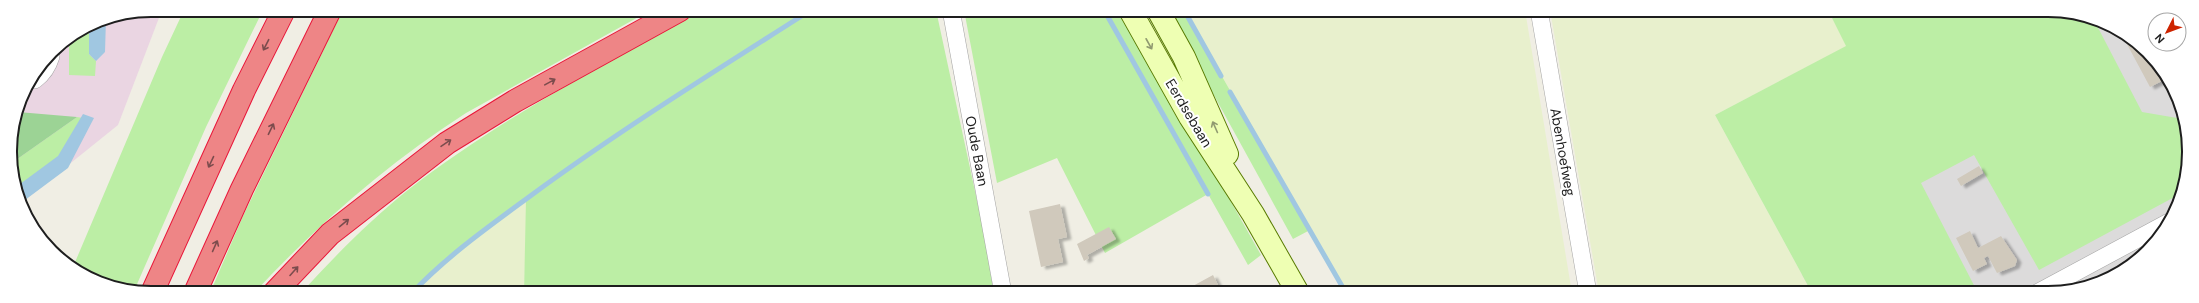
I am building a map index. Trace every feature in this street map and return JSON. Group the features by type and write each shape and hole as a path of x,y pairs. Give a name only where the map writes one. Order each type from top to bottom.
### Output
{"highway":[{"path":"155,286 244,90 280,17"},
{"path":"197,286 242,189 327,17"},
{"path":"281,286 330,234 447,143 516,101 667,17"}],"main road":[{"name":"Eerdsebaan","path":"1134,17 1190,117 1253,214 1294,286"},
{"name":"Eerdsebaan","path":"1162,17 1184,57 1253,214"}],"street":[{"name":"Oude Baan","path":"952,17 1002,286"},
{"name":"Abenhoefweg","path":"1540,17 1587,286"},
{"path":"2050,286 2157,228"}],"shaded area":[{"path":"143,17 159,17 118,125 26,199 18,169 18,134 27,100 35,84 50,63 63,50 84,35 108,24"},
{"path":"2050,17 2074,20 2099,27 2107,31 2143,56 2164,84 2175,108 2182,143 2182,160 2179,178 2172,203 2164,219 2143,247 2107,272 2082,281 2056,286 1790,286"}],"green space":[{"path":"181,17 260,17 206,127 137,285 100,276 75,262 162,57"},
{"path":"340,17 638,17 466,113 437,132 354,196 303,243 261,286 213,286 243,216"},
{"path":"689,17 938,17 981,219 993,286 524,286 526,199 463,246 419,286 308,286 366,226 408,190 478,140 589,73"},
{"path":"965,17 1127,17 1261,255 1248,265 1208,194 1105,253 1057,158 997,183"},
{"path":"1171,17 1188,17 1310,230 1293,239"},
{"path":"1188,17 1526,17 1571,286 1342,286"},
{"path":"1551,17 1832,17 1847,46 1715,115 1808,286 1598,286"},
{"path":"1832,17 2056,17 2097,27 2142,112 2177,118 2182,143 2182,160 2174,197 2039,270 1974,155 1921,183 1974,286 1808,286 1715,115 1846,46"},
{"path":"89,32 89,54 96,61 95,76 69,75 69,46"},
{"path":"23,112 77,117 17,159 18,134"},
{"path":"77,117 89,119 84,136 23,191 17,159"},
{"path":"527,198 524,286 419,286 463,246"}],"water":[{"path":"106,25 105,52 96,61 89,54 89,32"},
{"path":"83,114 94,118 68,168 26,200 21,183 58,156"}],"building":[{"path":"2126,43 2143,56 2162,81 2150,87"},
{"path":"1979,166 1983,173 1961,186 1957,179"},
{"path":"1060,204 1067,237 1058,239 1063,262 1041,267 1029,211"},
{"path":"1109,227 1116,239 1087,255 1089,258 1084,261 1077,244"},
{"path":"1970,231 1978,248 2001,236 2017,260 2015,266 1997,273 1988,256 1984,258 1987,264 1973,271 1956,238"},
{"path":"1213,275 1218,286 1193,286"}],"waterway":[{"path":"419,286 470,241 567,170 670,100 800,17"},
{"path":"1108,17 1208,194"},
{"path":"1188,17 1221,76"},
{"path":"1230,92 1342,286"}]}
